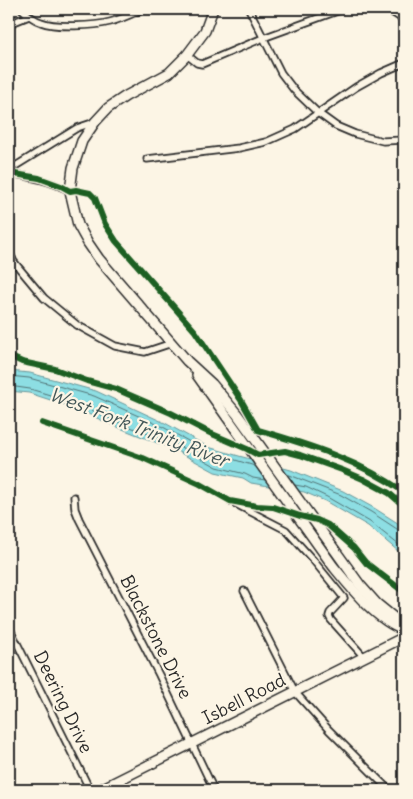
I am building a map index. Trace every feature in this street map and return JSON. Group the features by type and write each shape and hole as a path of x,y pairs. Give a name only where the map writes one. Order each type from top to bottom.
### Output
{"main road":[{"path":"213,9 205,31 188,55 169,73 108,108 94,122 82,141 73,168 70,191 78,225 99,259 237,414 360,585 377,604 404,626"},
{"path":"187,360 351,589 369,607 396,627 404,630"},
{"name":"Isbell Road","path":"99,790 404,637"}],"street":[{"path":"22,9 29,16 51,25 108,22 143,9"},
{"path":"249,9 281,73 294,90 318,113 336,126 355,134 383,140 404,140"},
{"path":"188,55 197,64 202,64 263,38 343,9"},
{"path":"387,9 404,20"},
{"path":"9,24 29,16"},
{"path":"147,158 239,148 266,142 295,129 356,87 404,63"},
{"path":"9,172 77,128 94,122"},
{"path":"9,172 39,178 70,191"},
{"path":"9,251 14,262 44,298 77,325 115,346 145,352 172,343"},
{"name":"Blackstone Drive","path":"74,497 75,509 79,518 159,675 214,790"},
{"path":"230,501 286,530 313,560 344,598 330,613 331,620 364,657"},
{"path":"244,590 295,692 329,730 389,790"},
{"name":"Deering Drive","path":"9,627 90,790"},
{"path":"120,779 126,790"}],"water":[{"name":"West Fork Trinity River","path":"9,371 30,373 96,391 165,423 208,447 291,470 343,491 404,527 404,556 368,526 325,501 304,492 251,483 243,478 215,472 175,450 75,408 29,393 9,391"}],"cycle path":[{"path":"9,173 39,178 70,191 76,190 90,193 95,198 105,224 116,241 195,331 241,400 258,430 334,455 370,471 404,492"},
{"path":"9,356 22,362 55,369 116,389 258,455 285,451 342,470 389,493 404,506"},
{"path":"42,423 143,458 198,483 230,501 273,507 328,525 354,548 366,563 404,592"}]}
